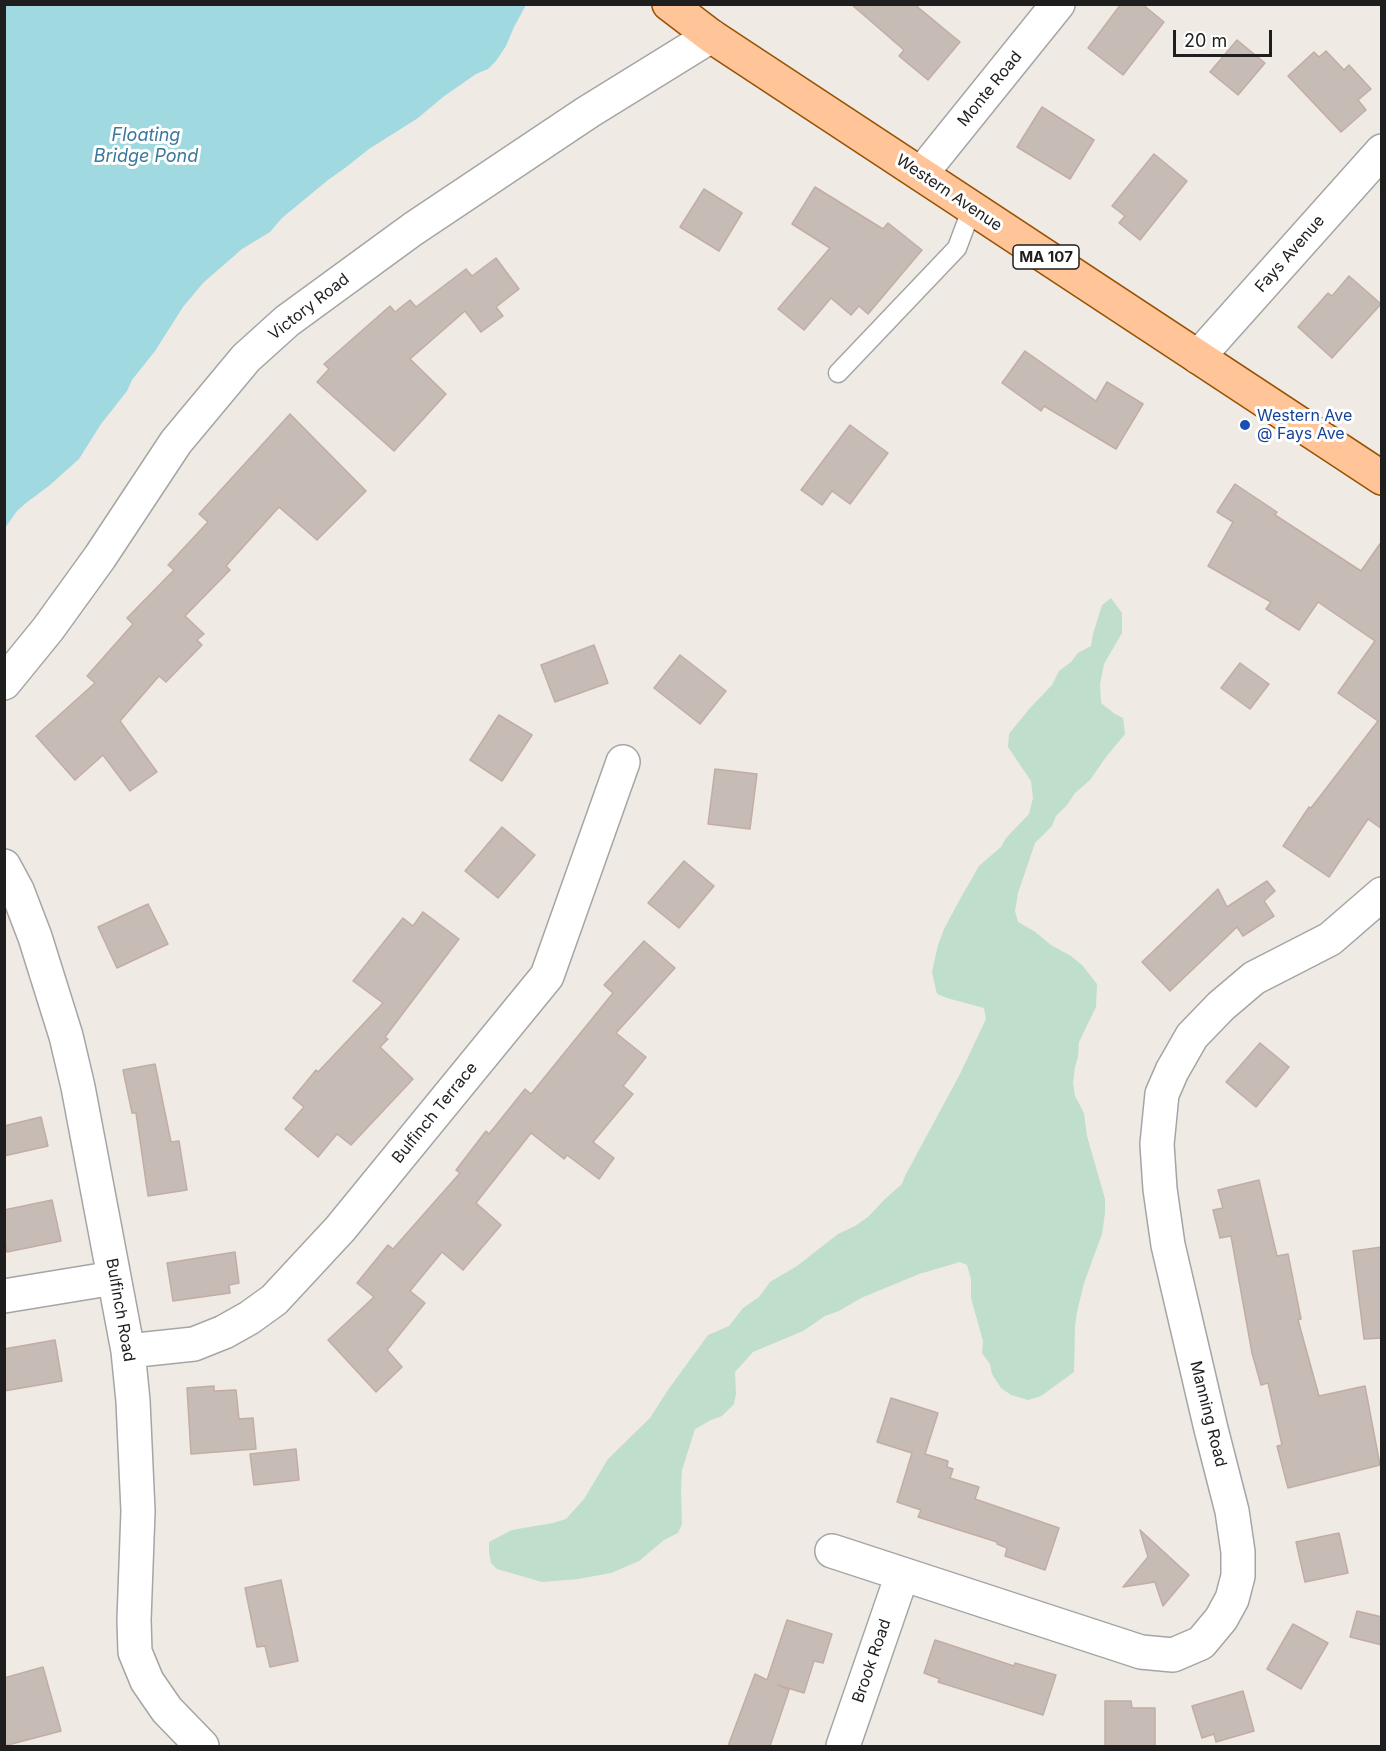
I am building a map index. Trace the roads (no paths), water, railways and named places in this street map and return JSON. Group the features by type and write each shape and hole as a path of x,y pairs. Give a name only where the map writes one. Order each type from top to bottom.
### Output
{"main road":[{"name":"Western Avenue","path":"669,4 711,36 1382,478"}],"street":[{"name":"Monte Road","path":"921,174 1058,4"},
{"name":"Victory Road","path":"4,682 48,629 100,557 176,442 246,358 287,321 413,229 588,112 711,36"},
{"name":"Fays Avenue","path":"1198,357 1382,151"},
{"name":"Bulfinch Terrace","path":"128,1351 194,1344 224,1332 249,1318 274,1300 340,1229 547,976 623,762"},
{"name":"Bulfinch Road","path":"4,866 35,937 66,1036 78,1087 128,1351 133,1401 138,1511 135,1652 147,1681 167,1710 202,1746"},
{"name":"Manning Road","path":"832,1551 1141,1652 1173,1654 1201,1643 1221,1619 1232,1599 1238,1576 1238,1552 1232,1511 1168,1245 1160,1189 1157,1144 1162,1095 1172,1071 1192,1036 1221,1006 1254,978 1330,939 1382,894"},
{"path":"4,1296 114,1278"},
{"name":"Brook Road","path":"843,1746 902,1575"}],"lane":[{"path":"838,373 957,248 972,207"}],"water":[{"name":"Floating Bridge Pond","path":"5,4 526,5 506,46 488,69 476,74 418,118 369,149 282,218 270,232 242,249 203,283 183,307 79,459 17,511 5,528"}],"place":[{"name":"Western Ave @ Fays Ave","path":"1245,425"}]}
